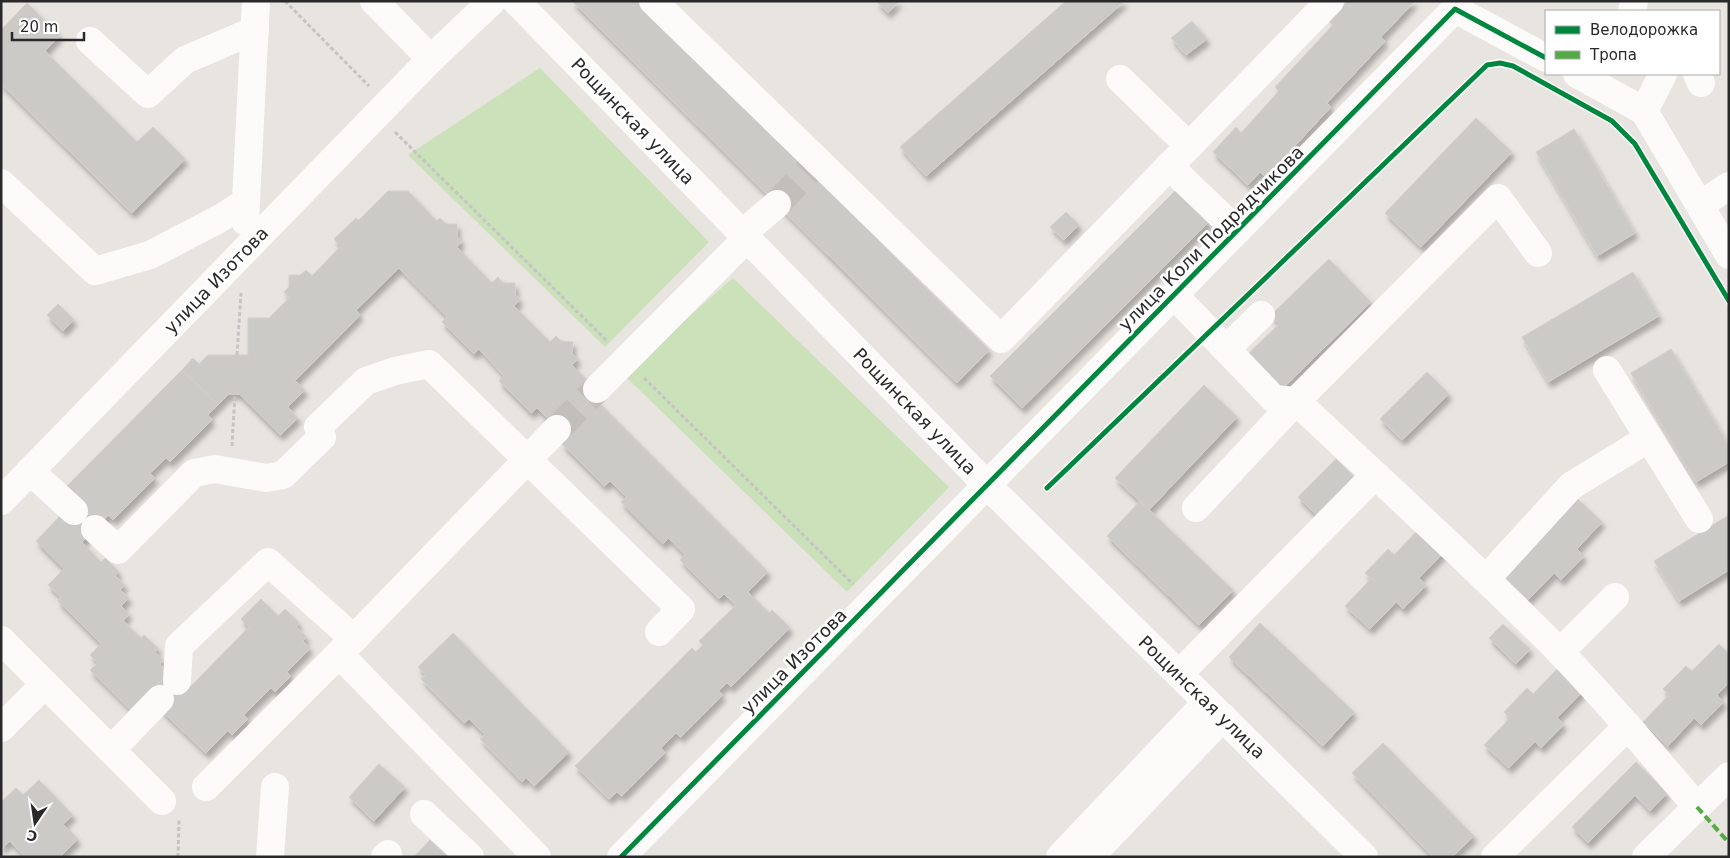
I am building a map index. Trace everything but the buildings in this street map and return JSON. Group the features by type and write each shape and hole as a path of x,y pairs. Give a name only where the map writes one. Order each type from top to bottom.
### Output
{"street":[{"path":"244,252 256,1"},
{"path":"374,1 431,60 492,1"},
{"name":"Рощинская улица","path":"516,1 986,485 1364,857"},
{"path":"653,1 813,166 1000,339 1330,1"},
{"path":"1457,5 1545,57"},
{"name":"улица Коли Подрядчикова","path":"986,485 1457,5"},
{"path":"90,41 148,94 185,60 255,30"},
{"name":"улица Изотова","path":"1,501 431,60"},
{"path":"1644,111 1662,75"},
{"path":"1592,77 1644,111 1700,205 1721,265"},
{"path":"1120,79 1189,146"},
{"path":"1170,166 1237,231"},
{"path":"1,183 95,271 150,255 219,219 246,202"},
{"path":"1700,205 1729,186"},
{"path":"1196,508 1296,401 1498,198 1538,253"},
{"path":"597,389 777,204"},
{"path":"1174,295 1274,399 1296,401 1486,579 1560,652 1628,726 1697,806"},
{"path":"1217,340 1261,315"},
{"path":"95,529 118,550 194,473 215,469 266,478 283,476 366,381 395,371 428,364 681,608 659,632"},
{"path":"1607,370 1699,519"},
{"path":"206,787 557,429"},
{"path":"1486,579 1571,486 1649,438"},
{"path":"30,472 74,511"},
{"path":"1179,674 1375,475"},
{"name":"улица Изотова","path":"621,857 986,485"},
{"path":"111,750 168,690 180,646 268,562 537,857"},
{"path":"1560,652 1615,597"},
{"path":"1,640 171,809"},
{"path":"1,728 45,684"},
{"path":"1060,857 1215,709"},
{"path":"1090,857 1215,709"},
{"path":"1495,857 1628,726"},
{"path":"1646,857 1729,776"},
{"path":"270,857 275,788"},
{"path":"424,814 470,857"}],"path":[{"path":"285,1 387,105"},
{"path":"1251,290 1487,65 1500,63 1506,65"},
{"path":"237,355 244,252"},
{"path":"1721,265 1729,301"},
{"path":"1047,488 1217,340"},
{"path":"230,472 235,394"},
{"path":"171,809 178,857"}],"green space":[{"path":"540,68 709,242 605,347 408,155"},
{"path":"733,278 949,487 847,592 623,374"}],"tunnel":[{"path":"777,204 808,171"},
{"path":"557,429 597,389"}],"marked path":[{"path":"1697,807 1729,843"}],"cycle path":[{"path":"621,857 1455,9 1545,57"},
{"path":"1047,488 1487,65 1500,63 1513,66 1612,121 1635,144 1729,301"}]}
